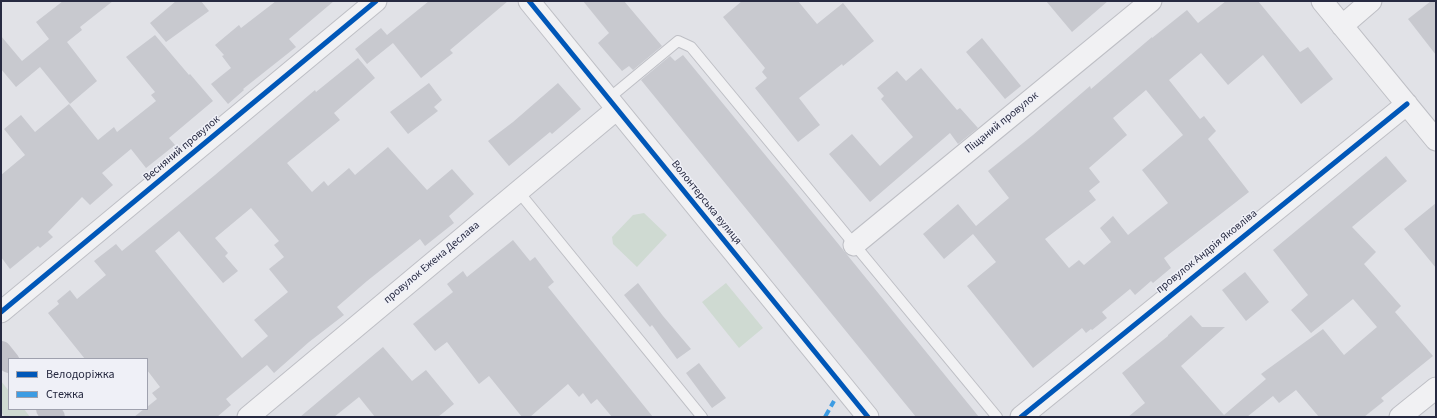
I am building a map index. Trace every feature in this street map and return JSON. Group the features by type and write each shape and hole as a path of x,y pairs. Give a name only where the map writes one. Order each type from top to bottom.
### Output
{"main road":[{"path":"1,352 8,361"}],"street":[{"name":"Весняний провулок","path":"1,312 376,1"},
{"name":"Волонтерська вулиця","path":"529,1 868,417"},
{"name":"Піщаний провулок","path":"854,245 1151,1"},
{"path":"1322,1 1436,140"},
{"path":"1342,26 1371,1"},
{"name":"провулок Ежена Деслава","path":"248,417 518,191 612,104"},
{"name":"провулок Андрія Яковліва","path":"1020,417 1406,104"},
{"path":"1400,417 1436,388"}],"lane":[{"path":"612,104 678,41 690,47 997,417"},
{"path":"518,191 702,417"}],"shaded area":[{"path":"644,213 667,235 637,267 613,244 612,237 633,215"},
{"path":"726,283 763,328 739,348 702,302"},
{"path":"1,381 8,390 8,410 25,410 30,417 5,417 1,412"}],"building":[{"path":"63,1 113,1 80,27 82,30 67,42 97,81 70,104 40,67 16,87 1,69 1,36 22,61 49,39 36,22"},
{"path":"176,1 201,1 209,11 166,42 150,23"},
{"path":"276,1 334,1 289,39 296,47 243,89 244,90 228,104 211,84 231,68 222,56 224,55 215,45 239,25 241,28"},
{"path":"429,1 508,1 450,50 453,53 421,78 393,43 367,64 355,49 381,28 387,35"},
{"path":"583,1 624,1 662,46 633,70 629,66 622,71 598,43 609,33"},
{"path":"742,1 798,1 817,24 843,3 874,41 799,98 820,125 798,142 755,88 767,78 762,72 765,68 723,17"},
{"path":"1046,1 1108,1 1072,32"},
{"path":"1226,1 1258,1 1300,52 1308,47 1333,79 1301,104 1263,55 1228,85 1201,53 1169,80 1200,119 1204,116 1216,131 1208,139 1249,192 1164,258 1171,268 1153,283 1151,281 1135,295 1130,289 1102,312 1107,318 1086,333 1082,328 1033,368 967,286 996,262 973,234 944,259 923,234 958,204 976,226 1009,198 988,171 1090,86 1091,89 1152,37 1187,10 1198,23","holes":["1146,90 1183,135 1142,170 1168,203 1128,235 1113,216 1100,228 1111,242 1084,265 1079,260 1069,268 1045,239 1096,200 1089,191 1100,182 1089,168 1127,135 1113,118"]},
{"path":"1431,1 1436,1 1436,55 1408,19"},
{"path":"155,35 213,101 169,138 175,145 146,168 131,149 102,173 113,185 90,205 82,197 48,232 53,237 40,248 38,246 10,269 1,257 1,175 25,155 4,129 21,115 35,132 69,104 98,140 114,127 117,132 156,101 151,95 155,92 126,57"},
{"path":"982,38 1021,86 1005,99 966,52"},
{"path":"683,55 979,417 916,417 641,80 670,56 675,61"},
{"path":"358,58 375,78 334,113 340,120 287,163 312,192 324,181 328,186 349,168 355,175 388,147 427,190 452,169 474,194 449,216 454,223 425,246 420,239 367,281 337,307 344,315 309,342 274,373 267,365 226,399 231,405 217,417 134,417 143,410 148,410 148,406 157,399 152,393 160,387 148,371 148,358 84,358 48,313 59,304 57,301 70,290 77,299 106,275 94,261 116,244 122,251 215,175 315,90 316,92","holes":["251,208 279,241 274,245 284,257 269,269 288,292 254,320 268,336 242,358 155,251 179,231 223,283 238,271 225,256 228,253 215,238"]},
{"path":"921,68 957,110 960,108 978,128 958,144 950,133 870,202 829,154 852,134 880,166 913,137 881,99 884,96 877,88 897,71 906,81"},
{"path":"429,83 442,100 434,107 438,111 408,134 390,112"},
{"path":"558,83 581,109 552,134 550,132 509,166 488,141 513,122"},
{"path":"1386,156 1407,181 1352,227 1376,252 1364,264 1401,306 1395,312 1433,356 1381,398 1384,401 1364,417 1319,417 1296,390 1279,403 1273,396 1247,417 1128,417 1145,403 1122,373 1168,336 1191,315 1202,327 1225,327 1181,366 1224,415 1266,379 1261,374 1323,329 1344,355 1377,327 1353,299 1311,333 1291,310 1308,295 1273,250"},
{"path":"1436,203 1436,268 1404,229"},
{"path":"513,240 530,261 535,257 554,282 548,287 653,417 612,417 597,399 591,404 583,393 579,397 568,384 530,417 522,417 489,376 479,384 447,342 435,351 413,324 453,292 447,284 463,271 467,277"},
{"path":"1245,272 1269,302 1246,321 1222,290"},
{"path":"638,283 691,349 677,359 652,325 650,327 624,295"},
{"path":"383,347 412,381 426,370 454,404 438,417 375,417 359,397 334,417 300,417"},
{"path":"699,363 726,398 712,408 686,373"}],"marked path":[{"path":"825,417 834,401"}],"cycle path":[{"path":"1,312 376,1"},
{"path":"529,1 868,417"},
{"path":"1021,417 1407,104"}]}
